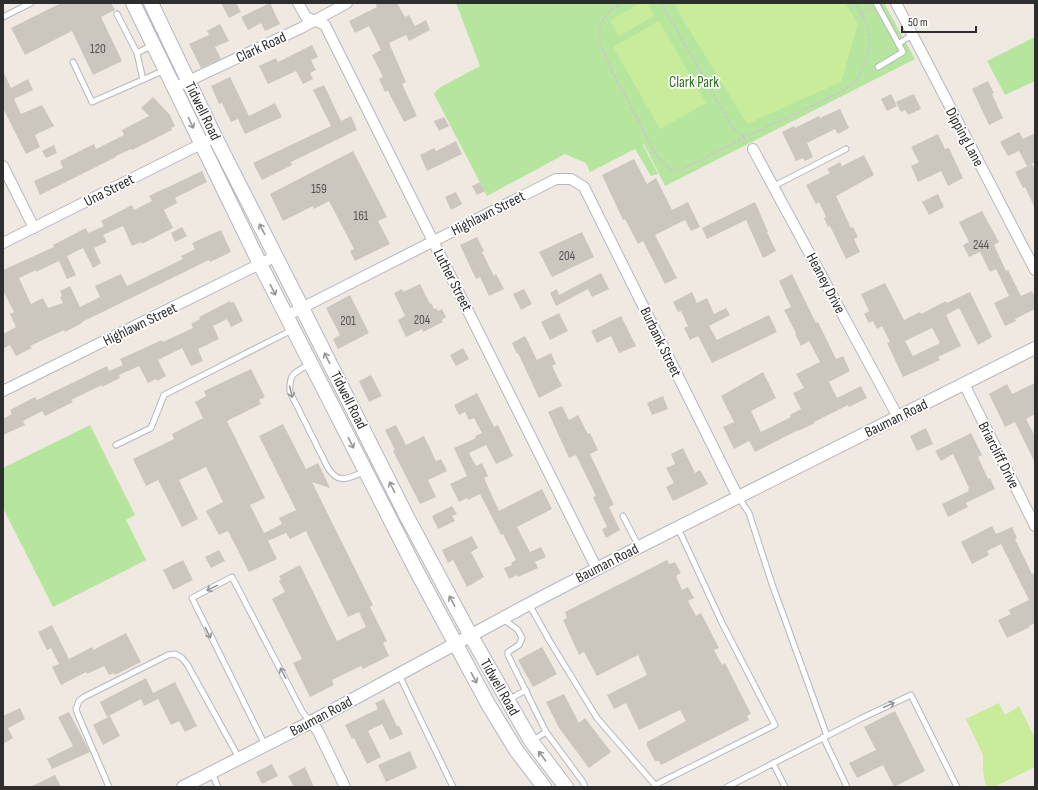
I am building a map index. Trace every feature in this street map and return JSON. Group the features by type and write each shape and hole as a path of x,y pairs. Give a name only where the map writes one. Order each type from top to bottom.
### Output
{"main road":[{"name":"Tidwell Road","path":"133,3 260,264 392,525 488,704 516,750 544,787"},
{"name":"Tidwell Road","path":"153,7 215,137 407,517 471,636 531,741 566,787"},
{"path":"140,19 153,7"},
{"path":"339,421 355,414"},
{"path":"392,525 407,517"},
{"path":"516,750 531,741"}],"street":[{"name":"Luther Street","path":"298,3 306,17 325,25 597,569"},
{"name":"Clark Road","path":"174,88 301,28 347,3"},
{"name":"Dipping Lane","path":"896,3 1035,270"},
{"name":"Una Street","path":"3,243 215,137"},
{"name":"Heaney Drive","path":"754,149 898,417"},
{"path":"3,166 34,228"},
{"name":"Highlawn Street","path":"286,316 556,178 571,179 584,186"},
{"name":"Burbank Street","path":"584,186 738,497"},
{"name":"Highlawn Street","path":"3,391 276,256"},
{"name":"Bauman Road","path":"183,787 310,722 529,604 677,527 1035,348"},
{"name":"Briarcliff Drive","path":"964,384 1035,526"},
{"path":"310,722 318,731 345,787"}],"lane":[{"path":"3,17 31,3"},
{"path":"877,4 903,52 878,67"},
{"path":"117,14 137,53 143,80"},
{"path":"898,44 912,35"},
{"path":"137,53 153,45"},
{"path":"74,62 92,102 166,70"},
{"path":"774,186 846,149"},
{"path":"116,445 151,428 164,395 293,329"},
{"path":"311,364 292,376 289,382 290,392 333,476 340,479 365,472"},
{"path":"738,497 749,513 825,736 847,787"},
{"path":"623,516 639,547"},
{"path":"529,604 549,640 597,718 655,785 775,725 722,623 677,527"},
{"path":"265,745 192,598 232,578 303,713 310,722"},
{"path":"503,618 518,630 522,638 519,645 508,652 508,655 546,732 584,782 585,787"},
{"path":"109,787 80,722 76,708 79,701 84,696 168,655 174,654 182,658 187,664 239,758"},
{"path":"399,675 453,787"},
{"path":"508,700 526,690"},
{"path":"727,787 853,722 911,695 957,787"},
{"path":"531,741 546,732"},
{"path":"773,762 785,787"},
{"path":"211,772 218,787"}],"path":[{"path":"622,3 612,9 600,25 599,37 601,46 612,71 658,158 670,169 678,170 692,165 849,87 857,79 868,56 870,40 865,19 855,3"},
{"path":"661,3 733,128 746,137"},
{"path":"861,13 877,4"}],"green space":[{"name":"Clark Park","path":"456,3 884,3 915,59 665,186 644,144 643,145 658,174 651,176 635,149 590,172 586,163 565,154 487,196 434,94 439,88 480,66"},
{"path":"641,3 647,3 654,16 619,36 610,20"},
{"path":"677,3 845,3 858,24 841,82 747,124 676,8"},
{"path":"659,21 706,103 660,129 613,47"},
{"path":"1035,37 1035,81 1005,95 987,61"},
{"path":"90,425 135,515 126,520 146,560 53,607 3,508 3,468"},
{"path":"999,703 1005,715 1019,706 1035,738 1035,767 994,787 986,787 983,771 983,755 966,719"}],"building":[{"path":"61,3 111,3 115,10 101,17 122,61 93,75 72,31 25,55 11,28"},
{"path":"221,3 236,3 241,12 229,18"},
{"path":"270,3 280,24 265,31 261,23 248,30 241,17"},
{"path":"375,3 397,3 405,17 409,15 415,26 426,20 430,30 409,41 406,35 389,43 406,82 402,84 417,116 404,122 388,91 385,92 379,79 383,77 372,55 381,50 369,26 355,33 349,21 377,7"},
{"path":"220,24 229,41 215,47 221,59 201,68 189,44 209,35 207,31"},
{"path":"312,45 318,57 311,60 316,70 310,73 313,79 303,84 296,71 268,84 259,66 276,58 278,62"},
{"path":"3,71 11,88 28,79 33,90 14,99 21,114 42,105 54,126 35,135 40,147 26,154 3,108"},
{"path":"230,77 249,116 275,103 282,117 245,134 238,119 231,122 222,103 219,104 211,86"},
{"path":"988,81 1003,118 989,125 972,89"},
{"path":"324,85 341,121 351,116 357,130 291,162 292,165 262,180 253,163 331,126 313,90"},
{"path":"891,94 897,106 887,111 881,99"},
{"path":"914,94 921,109 908,115 905,110 901,112 896,102"},
{"path":"153,97 170,115 175,126 171,128 172,130 132,150 131,149 116,156 40,195 34,181 63,168 60,161 94,144 96,149 124,135 122,130 149,116 141,108"},
{"path":"840,109 849,128 838,134 835,129 807,143 813,157 805,161 803,158 796,161 782,132 794,126 795,128 819,116 820,118"},
{"path":"444,117 449,126 439,131 434,121"},
{"path":"1019,132 1023,139 1035,133 1035,162 1027,166 1019,151 1008,156 1000,142"},
{"path":"938,134 945,149 949,148 963,178 948,186 941,171 918,182 911,166 919,162 911,147"},
{"path":"456,141 462,154 427,171 420,155 434,148 436,151"},
{"path":"54,145 57,153 46,158 42,151"},
{"path":"353,151 387,217 378,221 390,244 355,261 350,251 354,249 329,201 314,209 313,206 283,221 270,194"},
{"path":"864,155 874,175 836,196 851,228 853,227 858,237 854,239 860,252 846,259 830,226 828,227 824,218 826,217 819,202 816,204 806,185 830,173 827,169 840,162 842,166"},
{"path":"634,159 647,184 656,178 672,210 688,202 700,227 691,231 685,220 655,235 677,278 665,284 643,241 638,244 625,219 623,220 602,175"},
{"path":"1032,164 1035,169 1035,208 1025,187 1023,188 1015,172"},
{"path":"202,171 207,182 175,198 177,203 164,210 173,228 142,244 141,242 132,246 123,226 103,235 107,242 94,248 101,263 93,268 83,248 67,256 76,275 67,279 59,261 19,278 31,304 43,298 48,308 63,303 60,297 62,296 60,291 70,286 80,307 100,297 95,286 121,274 127,286 183,259 181,256 195,249 192,243 221,230 231,252 210,262 209,260 82,322 65,332 64,330 30,346 32,348 16,356 10,345 3,349 3,334 16,327 10,314 14,312 3,291 3,270 54,247 53,245 86,228 88,233 104,226 101,221 132,205 134,210 152,201 149,196"},
{"path":"480,182 485,191 477,195 472,186"},
{"path":"456,192 462,204 451,210 445,197"},
{"path":"938,194 944,207 929,215 922,202"},
{"path":"755,202 776,251 763,258 746,220 707,239 702,228"},
{"path":"982,211 999,242 994,245 1006,271 1008,270 1021,296 1032,291 1035,297 1035,309 1005,326 994,303 1009,296 996,269 990,272 980,252 969,257 963,245 969,242 959,222"},
{"path":"182,227 187,236 175,242 171,233"},
{"path":"582,232 594,257 552,277 539,252"},
{"path":"477,237 484,251 482,252 494,276 496,274 504,289 489,296 480,277 476,279 460,245"},
{"path":"601,273 609,289 592,297 588,289 556,306 550,293 557,289 559,295"},
{"path":"792,274 816,323 818,322 836,359 843,356 850,371 829,382 837,398 861,386 867,398 849,407 848,405 755,452 749,441 734,449 723,427 734,422 721,396 763,372 776,398 751,411 761,432 791,417 790,415 801,409 793,393 804,388 796,374 820,362 809,341 801,346 784,310 791,307 779,281"},
{"path":"885,283 904,320 970,292 992,337 978,345 959,308 946,315 961,346 938,357 940,360 903,377 887,343 890,342 882,326 877,329 873,321 869,323 864,314 869,311 861,294","holes":["932,328 940,343 913,356 905,341"]},
{"path":"420,284 430,304 431,303 434,309 436,308 438,311 442,309 446,317 442,320 443,322 423,332 422,329 406,337 398,320 405,316 394,293 402,289 403,292"},
{"path":"524,289 532,304 521,310 513,294"},
{"path":"692,292 697,303 707,298 714,314 726,308 730,315 709,326 717,340 769,315 777,332 712,363 698,336 690,340 684,328 688,326 681,311 678,312 673,302"},
{"path":"350,295 369,333 338,349 333,339 340,335 326,308"},
{"path":"230,301 231,303 234,302 243,321 231,327 227,319 213,326 219,339 198,349 203,361 191,366 182,348 158,360 166,376 157,381 156,379 148,383 139,366 119,375 120,378 102,387 102,385 71,400 73,402 45,416 42,411 23,421 25,425 3,435 3,419 12,414 10,410 35,397 37,400 107,366 109,371 123,365 120,359 193,328 191,324 200,319 199,317"},
{"path":"559,313 568,331 550,340 541,322"},
{"path":"621,316 636,346 619,353 611,336 597,343 591,331"},
{"path":"525,336 537,360 551,353 556,364 552,366 562,386 539,398 512,343"},
{"path":"463,348 469,359 456,366 450,355"},
{"path":"251,369 265,397 259,400 261,404 227,421 265,498 250,505 264,533 282,524 279,518 296,510 259,436 283,424 306,469 318,463 330,488 312,482 373,605 370,607 387,641 383,643 389,656 363,669 361,666 332,680 334,685 310,697 293,663 302,659 272,599 285,592 279,581 281,580 279,576 300,565 337,641 366,627 359,612 348,617 306,531 290,539 286,533 268,541 277,559 249,572 228,531 219,535 206,511 223,502 206,467 179,480 198,519 182,527 158,480 146,486 133,459 174,439 172,434 203,418 195,402 206,396 204,391"},
{"path":"371,375 382,396 369,402 359,381"},
{"path":"1035,383 1035,414 1026,419 1035,436 1035,463 1015,422 1005,427 989,394 1007,384 1012,394"},
{"path":"477,393 494,427 498,425 513,456 496,464 486,445 469,453 476,466 482,463 488,476 484,478 499,511 542,489 552,509 517,527 530,552 541,547 546,557 535,562 538,568 518,577 517,575 509,579 504,568 512,565 511,563 516,560 480,494 468,500 467,498 459,502 450,484 467,476 454,448 476,438 475,436 482,433 474,418 469,420 465,412 459,415 454,405"},
{"path":"663,396 668,409 652,415 647,403"},
{"path":"562,406 569,420 578,415 588,434 590,433 598,450 590,454 614,505 609,507 620,530 606,538 602,529 607,527 593,497 596,496 576,455 569,458 548,412"},
{"path":"396,425 406,445 424,436 436,461 441,459 447,471 428,480 436,497 420,504 393,451 395,450 385,430"},
{"path":"926,428 933,444 917,451 910,436"},
{"path":"971,433 982,455 978,457 988,479 990,478 995,489 966,503 968,507 948,517 942,504 969,491 969,488 953,454 941,461 935,451"},
{"path":"683,448 695,473 700,470 708,484 673,501 666,487 674,483 666,468 675,464 671,454"},
{"path":"452,506 457,514 452,516 455,521 438,529 432,516"},
{"path":"992,526 996,534 1012,527 1017,538 1015,539 1032,574 1035,573 1035,623 1007,638 998,620 1011,614 1008,610 1029,600 1001,544 987,551 989,555 972,564 961,542"},
{"path":"472,536 478,548 471,552 484,577 467,587 453,560 448,563 442,550"},
{"path":"219,550 225,561 211,568 205,557"},
{"path":"183,560 193,580 173,590 163,570"},
{"path":"667,560 669,564 675,562 681,573 676,576 682,590 688,587 694,598 688,601 696,616 701,613 719,648 714,650 722,665 725,663 751,714 747,716 749,720 661,765 659,761 655,761 646,744 647,742 686,721 680,710 639,730 626,703 614,709 607,695 647,675 638,655 597,676 584,652 579,655 563,620 567,618 565,612"},
{"path":"52,625 69,659 92,647 93,650 126,633 141,662 115,675 114,673 109,675 104,666 87,674 86,672 61,685 52,667 59,664 51,648 47,650 38,632"},
{"path":"542,647 557,674 533,687 518,660"},
{"path":"146,678 153,693 175,682 197,726 185,732 179,721 171,725 158,699 144,706 141,699 107,717 100,702"},
{"path":"564,694 579,723 585,718 611,752 589,768 559,728 546,702"},
{"path":"384,699 397,726 399,726 403,734 390,740 382,724 368,731 381,757 367,764 354,738 352,739 345,725 378,709 375,703"},
{"path":"20,708 25,719 8,728 13,738 3,744 3,716"},
{"path":"895,711 925,771 894,787 883,765 857,778 849,763 876,750 864,727"},
{"path":"69,712 90,752 52,769 47,759 73,746 58,717"},
{"path":"110,716 120,736 103,745 93,725"},
{"path":"410,751 417,768 386,782 378,765"},
{"path":"272,764 278,776 262,784 256,772"},
{"path":"305,767 314,787 294,787 288,776"},
{"path":"55,775 61,787 30,787"}]}
